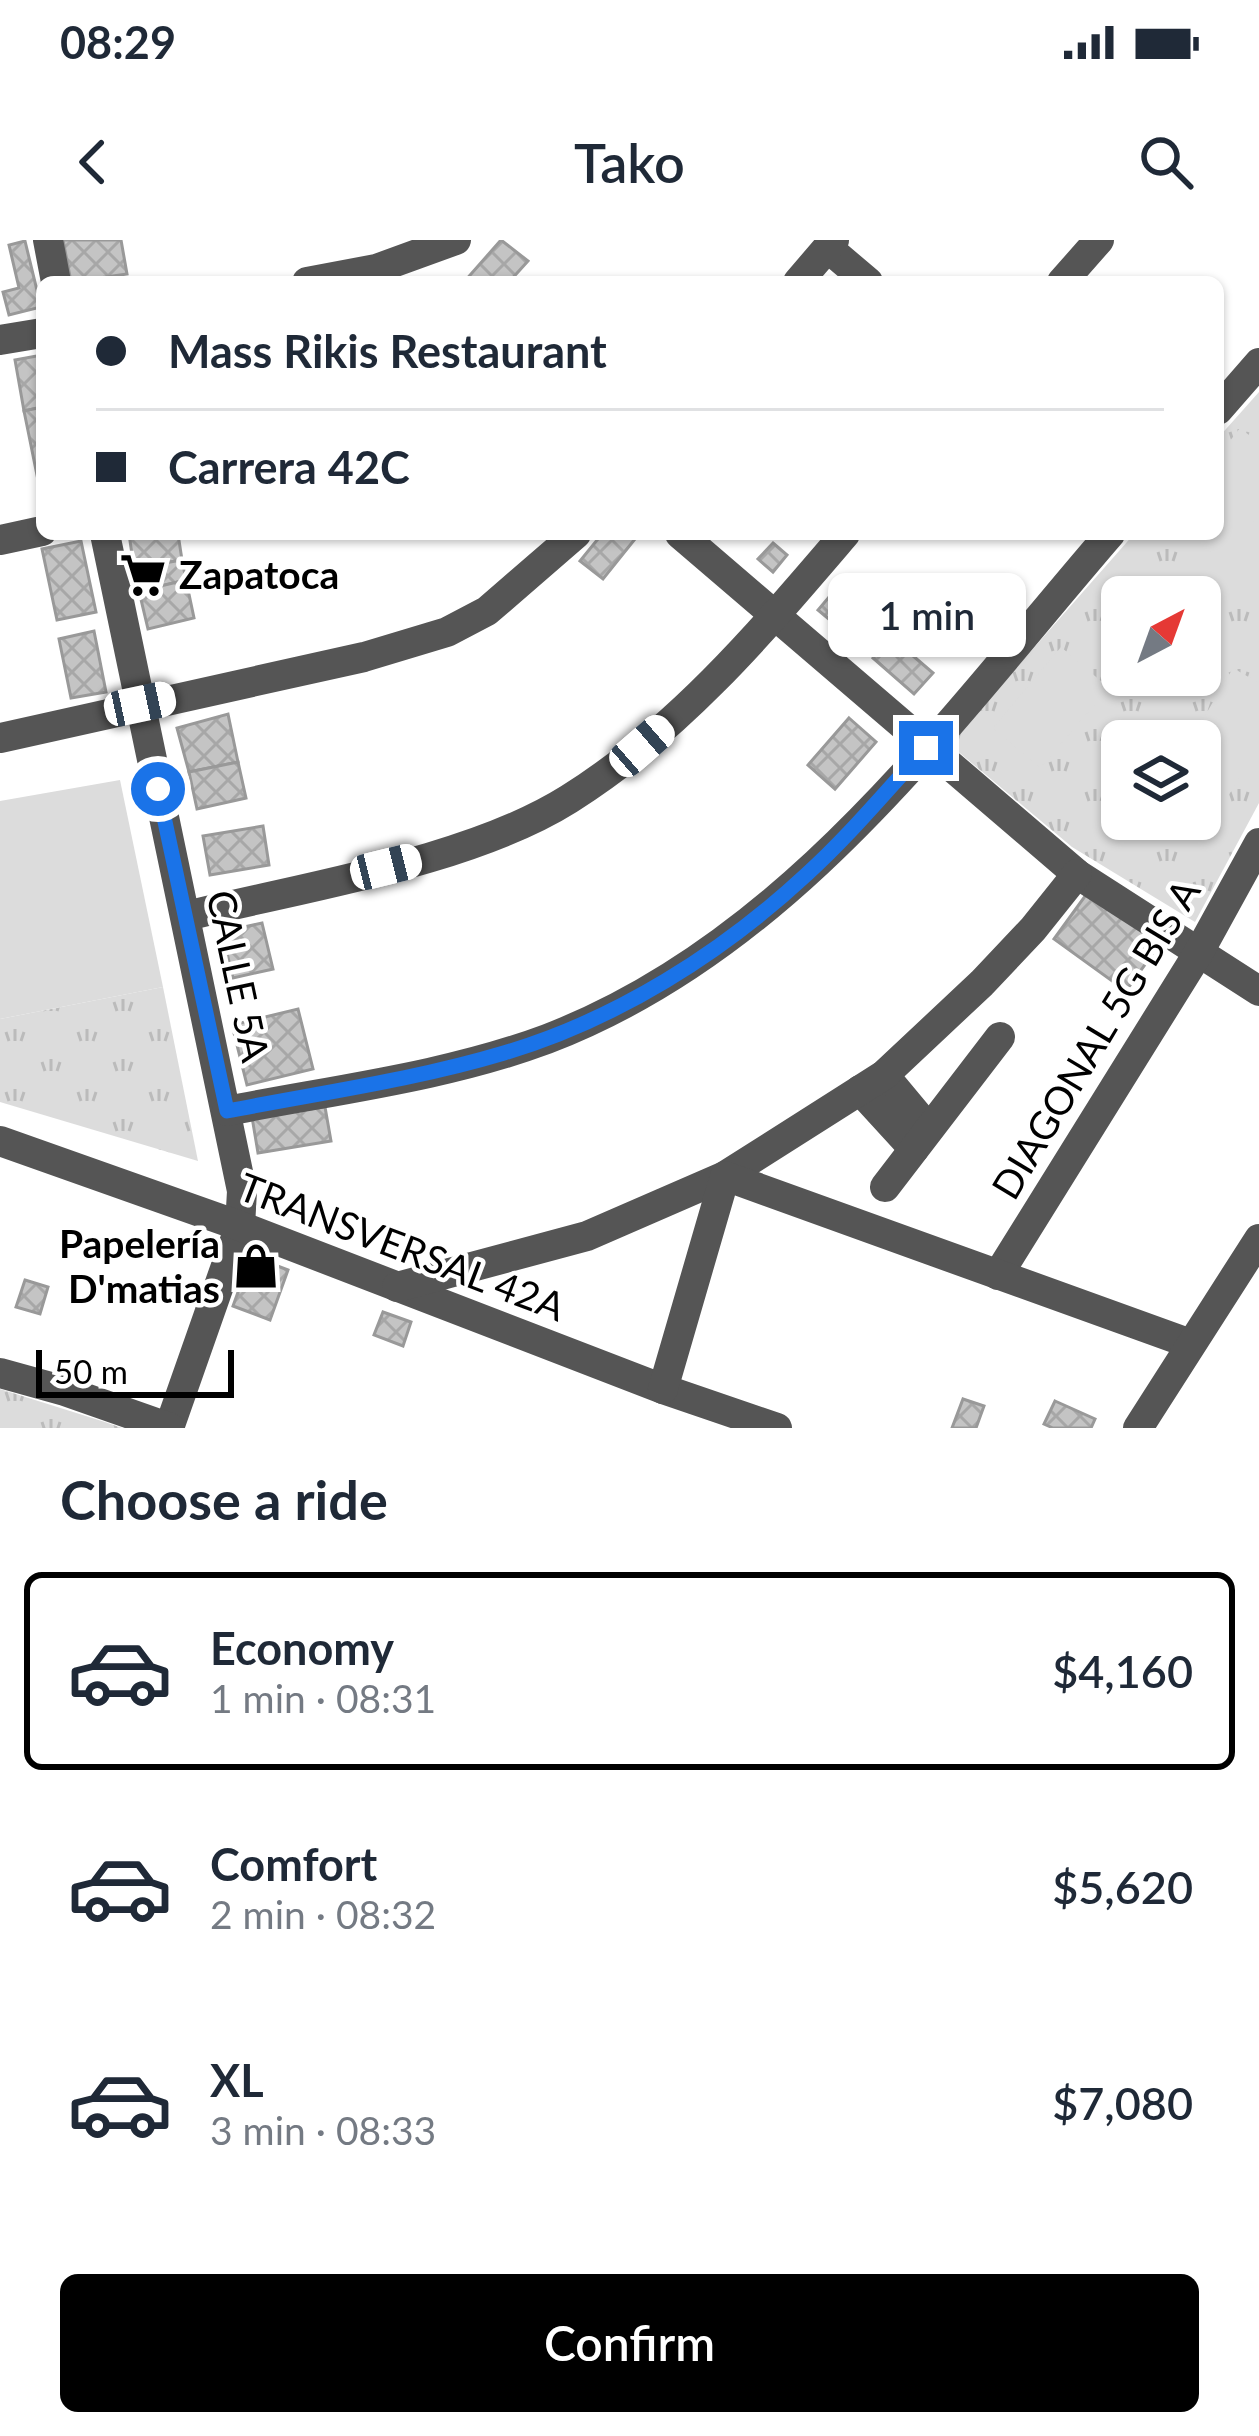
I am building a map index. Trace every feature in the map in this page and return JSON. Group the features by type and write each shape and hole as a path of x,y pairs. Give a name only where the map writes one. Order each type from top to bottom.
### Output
{"street":[{"path":"48,240 55,276"},
{"path":"383,275 456,240"},
{"path":"1067,276 1099,240"},
{"path":"803,276 831,244 862,276"},
{"path":"0,340 36,334"},
{"path":"1224,403 1259,363"},
{"path":"0,540 36,532"},
{"name":"CALLE 5A","path":"106,540 242,1191 240,1226 169,1428"},
{"path":"0,738 364,657 447,632 487,611 569,540"},
{"path":"687,540 1077,874 1259,991"},
{"path":"186,916 427,857 487,837 567,800 642,746 705,692 840,540"},
{"path":"227,1111 458,1066 546,1039 603,1016 722,944 826,856 1105,540"},
{"name":"DIAGONAL 5G BIS A","path":"998,1275 1198,952 1259,843"},
{"path":"397,1287 587,1236 725,1176 872,1082 982,983 1077,874"},
{"path":"884,1187 1000,1037"},
{"path":"872,1082 921,1139"},
{"name":"TRANSVERSAL 42A","path":"0,1141 777,1428"},
{"path":"725,1176 1191,1344"},
{"path":"663,1389 725,1176"},
{"path":"1138,1428 1259,1239"},
{"path":"0,1373 169,1428"}],"green space":[{"path":"1259,392 1259,803 1195,922 1072,847 949,744 1129,540 1224,540 1224,431"},
{"path":"1240,428 1259,443 1259,492 1224,536 1224,448"},
{"path":"1259,515 1259,591 1222,559"},
{"path":"1196,540 1221,540 1211,552"},
{"path":"1061,647 1101,681 1102,696 1040,768 993,728"},
{"path":"1233,668 1259,683 1259,744 1221,808 1221,720 1202,720 1221,696"},
{"path":"120,780 163,987 0,1019 0,801"},
{"path":"163,987 198,1161 0,1102 0,1019"},
{"path":"0,1389 105,1422 122,1428 0,1428"}],"building":[{"path":"63,240 121,240 127,274 70,276"},
{"path":"501,240 528,261 514,276 469,276"},
{"path":"25,241 36,308 9,315 3,292 19,288 9,245"},
{"path":"36,356 36,408 24,411 15,360"},
{"path":"36,408 36,470 24,411"},
{"path":"130,540 179,540 182,560 134,568"},
{"path":"597,540 634,540 603,579 580,561"},
{"path":"81,541 96,612 57,620 42,549"},
{"path":"773,543 787,555 773,572 758,559"},
{"path":"182,560 186,580 139,591 134,568"},
{"path":"186,580 194,618 148,629 139,591"},
{"path":"829,597 859,621 848,635 818,610"},
{"path":"94,631 106,692 71,698 59,639"},
{"path":"891,637 933,673 914,694 873,658"},
{"path":"228,714 238,762 189,772 177,728"},
{"path":"849,718 876,742 835,789 808,765"},
{"path":"238,762 246,798 197,809 189,772"},
{"path":"263,826 269,865 210,875 203,836"},
{"path":"1088,892 1148,935 1152,955 1126,991 1054,939"},
{"path":"262,923 273,969 233,978 222,932"},
{"path":"298,1009 313,1069 247,1085 232,1025"},
{"path":"325,1107 331,1141 258,1153 252,1117"},
{"path":"251,1256 288,1270 270,1320 233,1306"},
{"path":"25,1280 48,1287 40,1314 16,1307"},
{"path":"383,1312 411,1322 403,1346 374,1335"},
{"path":"963,1399 984,1406 976,1428 952,1428"},
{"path":"1055,1401 1095,1419 1091,1428 1044,1424"}],"place":[{"name":"Zapatoca","path":"143,575"},
{"name":"Papelería D'matias","path":"256,1266"}],"route":[{"path":"158,789 227,1111 458,1066 603,1016 722,944 778,900 926,748"}]}
